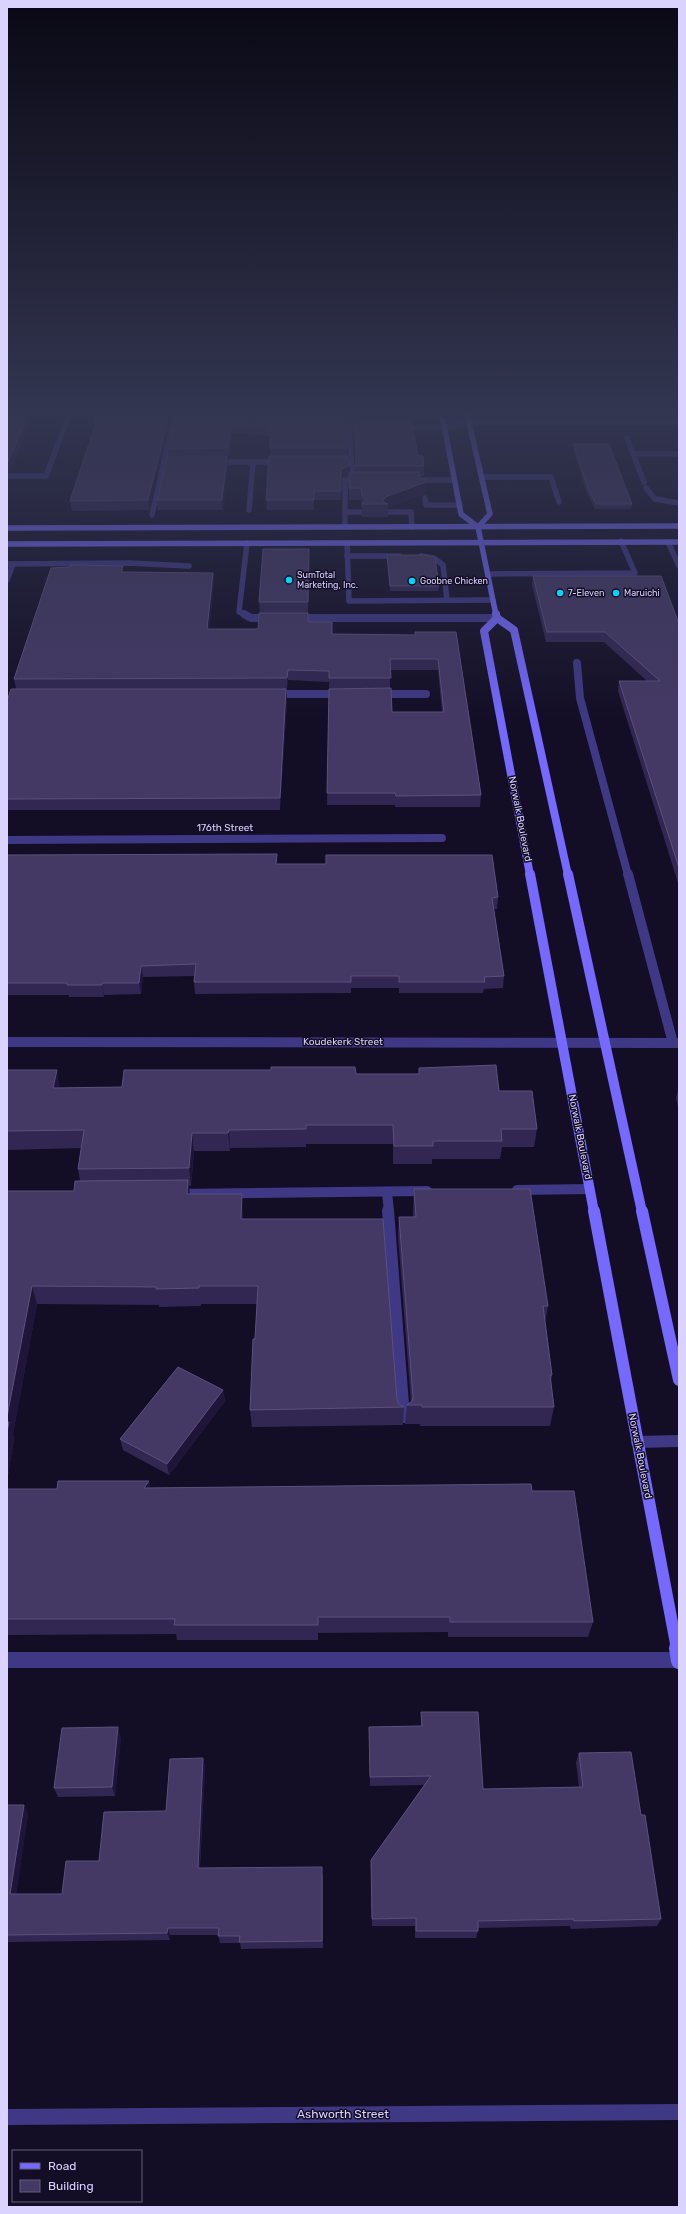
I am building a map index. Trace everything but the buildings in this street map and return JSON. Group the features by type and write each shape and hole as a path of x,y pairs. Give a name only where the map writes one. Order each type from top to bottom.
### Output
{"main road":[{"path":"465,517 478,527 497,618 514,630 679,1380"},
{"path":"478,527 487,517"},
{"path":"7,528 679,526"},
{"path":"7,544 679,542"},
{"name":"Norwalk Boulevard","path":"497,618 484,631 679,1660"}],"street":[{"path":"344,528 345,517"},
{"path":"412,527 415,517"},
{"path":"347,542 349,601 493,600"},
{"path":"488,574 634,573 621,542"},
{"path":"668,542 679,565"},
{"path":"247,543 239,612 251,618 275,618"},
{"path":"347,556 409,556"},
{"path":"417,556 440,560 443,565 447,600"},
{"path":"7,580 10,564 129,563 189,566"},
{"path":"291,618 497,618"},
{"path":"577,663 580,698 676,1043"},
{"path":"268,694 347,694"},
{"path":"370,694 426,694"},
{"name":"176th Street","path":"7,840 442,838"},
{"name":"Koudekerk Street","path":"7,1042 676,1043"},
{"path":"504,1190 590,1189"},
{"path":"170,1194 441,1191"},
{"path":"387,1192 404,1417"},
{"path":"637,1442 679,1441"},
{"path":"7,1660 679,1660"},
{"name":"Ashworth Street","path":"7,2117 679,2112"}],"place":[{"name":"SumTotal Marketing, Inc.","path":"289,580"},
{"name":"Goobne Chicken","path":"412,581"},
{"name":"7-Eleven","path":"560,593"},
{"name":"Maruichi","path":"616,593"}]}
